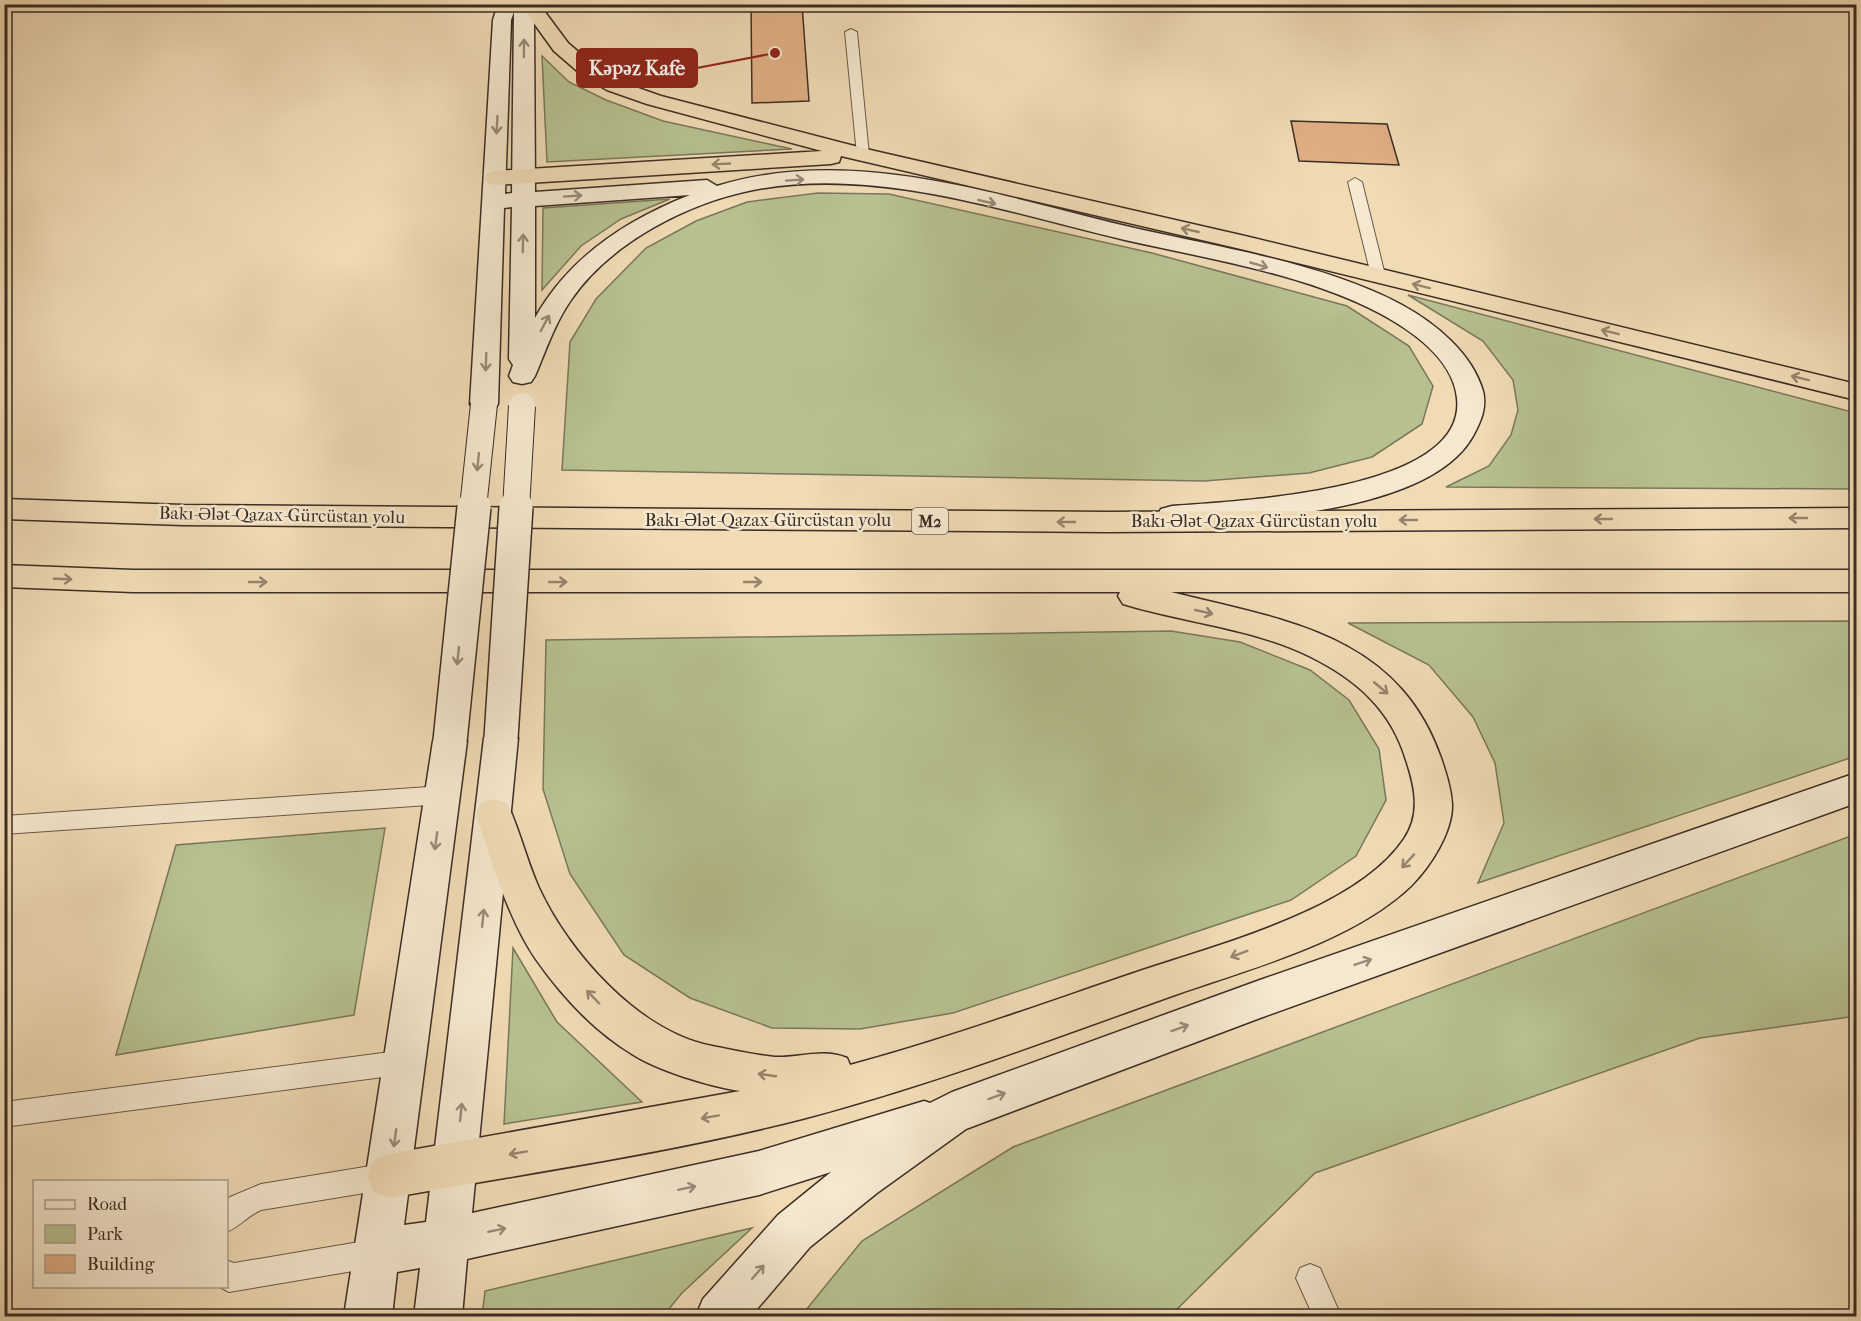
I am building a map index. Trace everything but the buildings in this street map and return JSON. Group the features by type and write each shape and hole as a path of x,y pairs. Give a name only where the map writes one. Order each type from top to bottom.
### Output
{"highway":[{"path":"529,4 561,47 590,72 614,86 714,118 1378,275 1857,392"},
{"path":"495,178 863,155"},
{"name":"Bakı-Ələt-Qazax-Gürcüstan yolu","path":"4,509 207,515 1107,522 1857,518"},
{"path":"4,576 144,581 1022,583 1857,581"},
{"path":"389,1176 747,1110 929,1063 1236,955 1341,914 1391,879 1416,852 1434,809 1424,756 1410,723 1386,691 1349,663 1299,639 1238,620 1143,597 1022,583"},
{"path":"494,814 521,891 548,944 594,999 647,1041 709,1066 776,1077 929,1063"}],"main road":[{"path":"368,1317 450,741 484,404 502,20 507,4"},
{"path":"438,1317 501,738 522,391 525,18 521,4"},
{"path":"493,201 830,177 900,182 1230,257 1336,287 1382,304 1431,336 1463,371 1472,401 1465,430 1446,454 1413,474 1356,494 1283,505 1107,522"},
{"path":"522,391 544,322 566,289 597,257 645,225 687,203 755,183"},
{"path":"377,1253 446,1241 759,1173 952,1113 1260,999 1857,788"},
{"path":"720,1317 794,1231 861,1177 952,1113"}],"lane":[{"path":"851,32 863,155"},
{"path":"1355,182 1378,275"},
{"path":"4,825 443,795"},
{"path":"4,1115 406,1062"},
{"path":"228,1217 239,1206 261,1197 389,1176"},
{"path":"228,1277 377,1253"},
{"path":"1310,1278 1327,1317"}],"green space":[{"path":"542,56 569,82 606,100 663,121 792,149 547,162"},
{"path":"818,193 889,194 1152,253 1347,306 1409,346 1433,386 1422,424 1372,457 1309,473 1204,481 562,470 570,342 596,299 646,248 696,221 747,202"},
{"path":"670,199 621,219 581,246 542,290 543,208"},
{"path":"1408,295 1856,413 1856,489 1446,487 1489,466 1511,435 1518,410 1513,380 1483,341"},
{"path":"1856,621 1856,756 1478,883 1504,823 1495,763 1473,717 1429,665 1348,623"},
{"path":"1171,631 1240,642 1310,670 1349,700 1379,749 1386,800 1356,856 1291,900 953,1013 860,1029 772,1028 690,998 624,955 570,874 543,789 546,640"},
{"path":"385,828 354,1015 116,1055 176,845"},
{"path":"1856,834 1856,1016 1700,1038 1315,1173 1170,1316 801,1316 862,1241 1013,1147"},
{"path":"513,948 557,1022 642,1102 504,1124"},
{"path":"752,1228 682,1293 663,1316 482,1316 485,1291"}],"place":[{"name":"Kəpəz Kafe","path":"775,53"}]}
